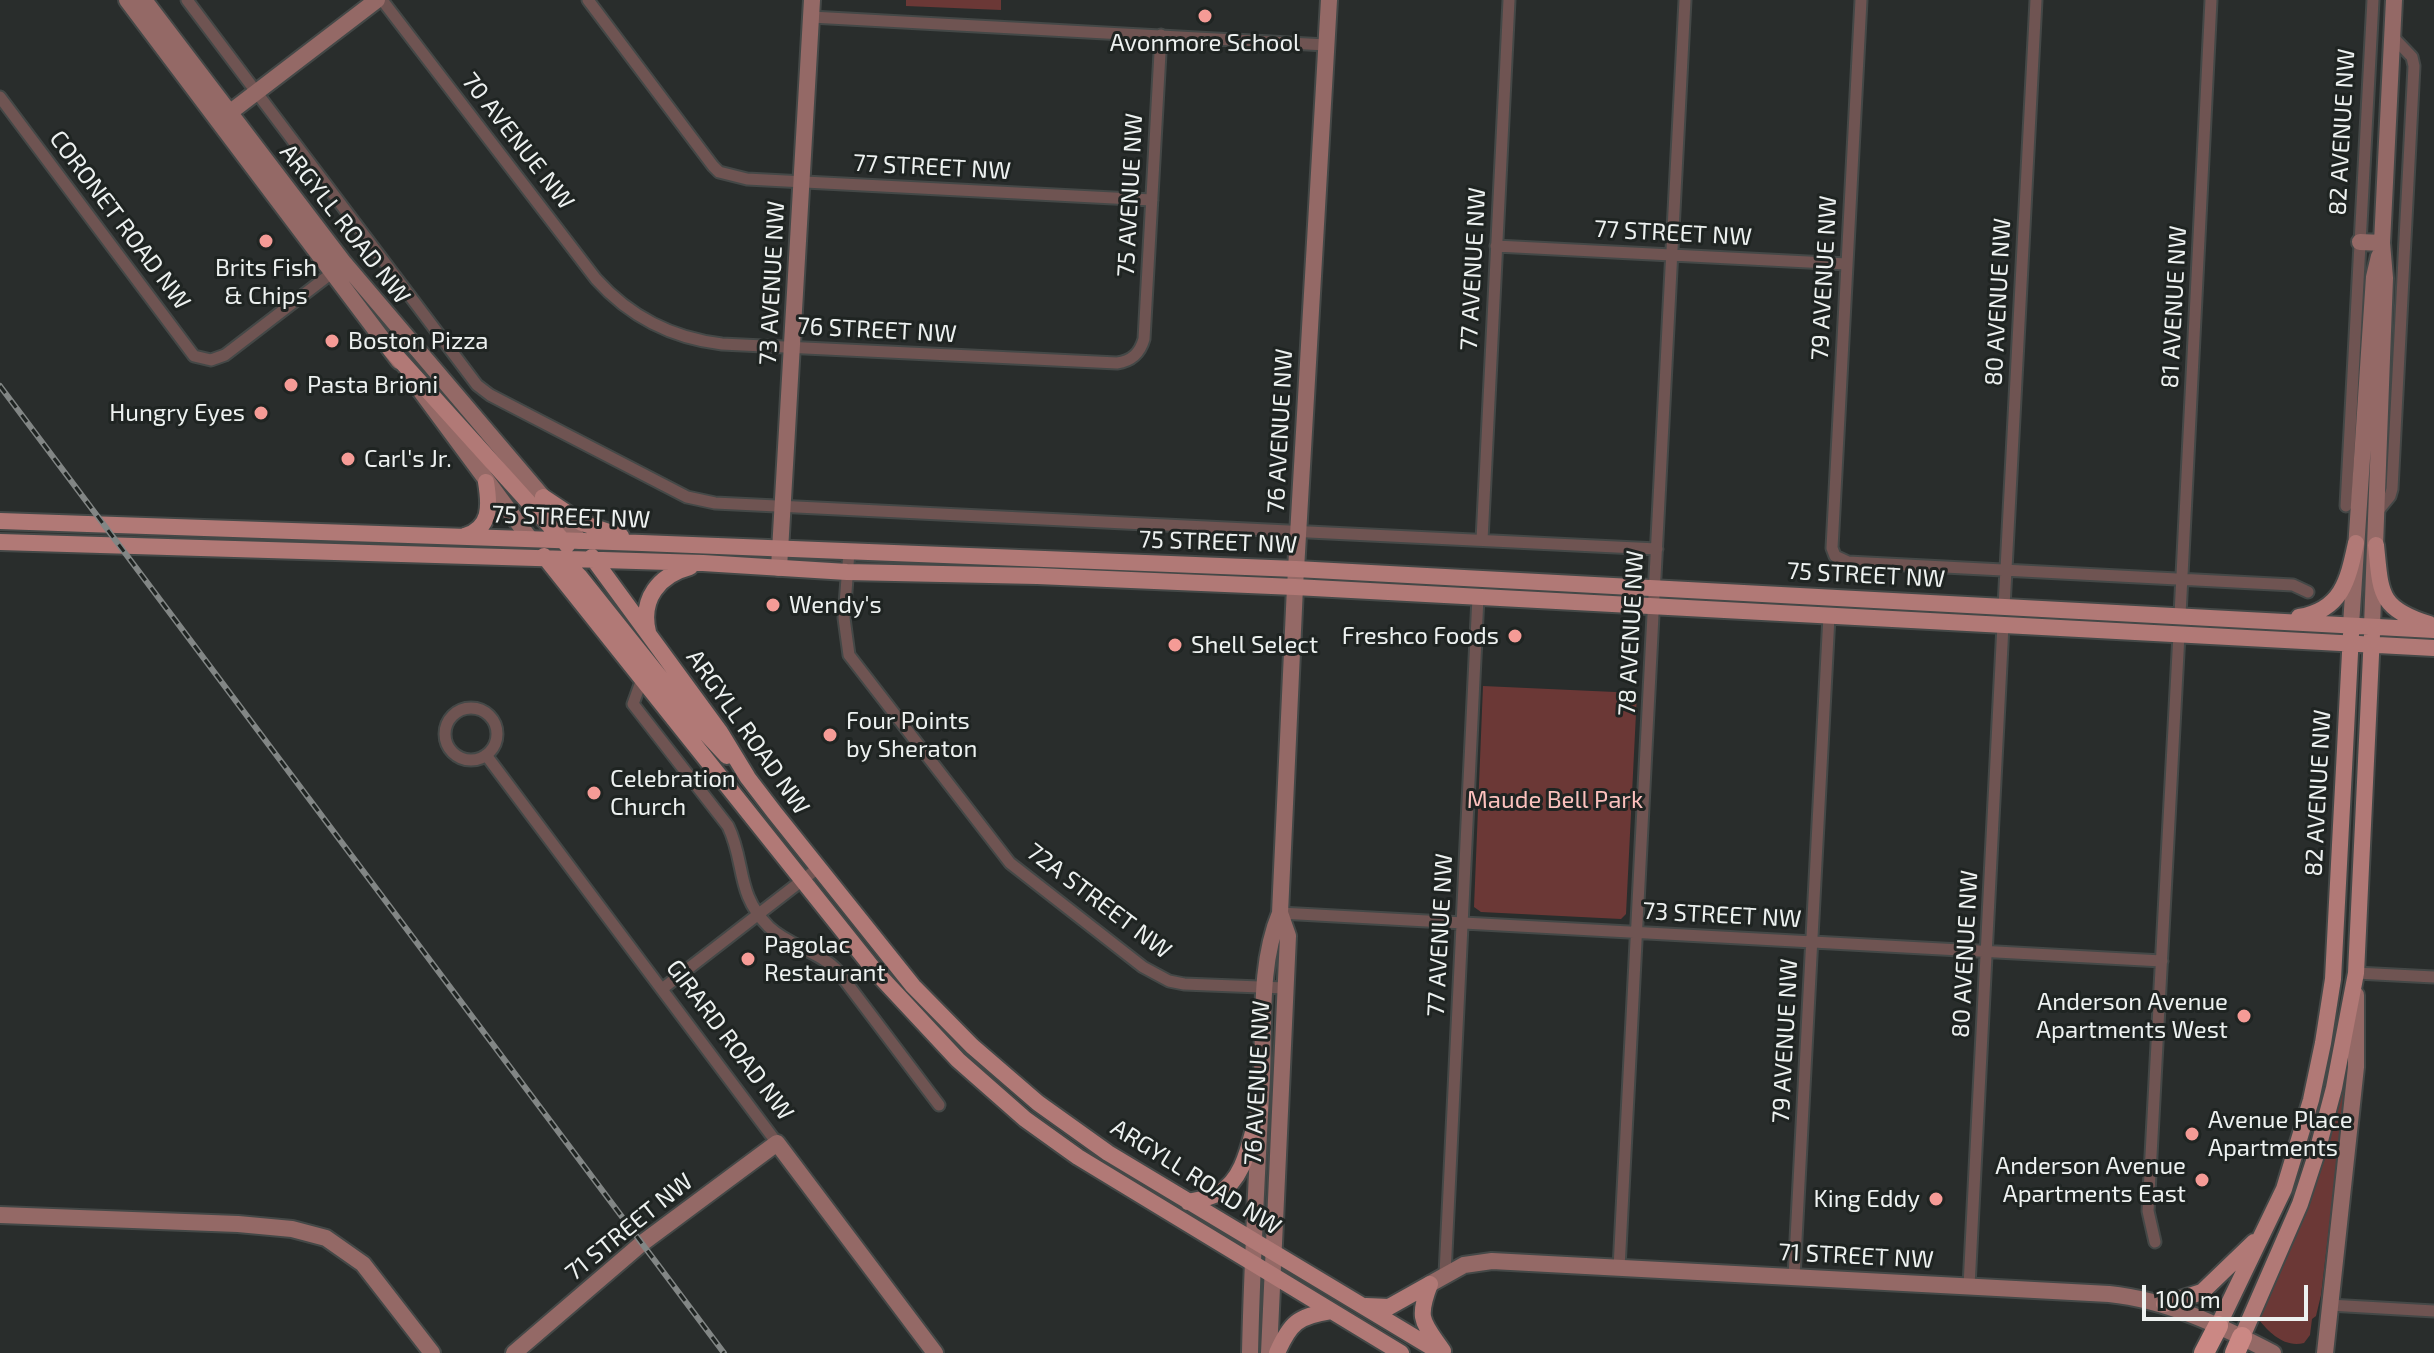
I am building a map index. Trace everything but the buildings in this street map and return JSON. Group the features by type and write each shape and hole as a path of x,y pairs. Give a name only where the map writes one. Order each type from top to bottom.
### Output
{"highway":[{"path":"2204,1353 2218,1326"}],"main road":[{"path":"391,350 571,541"},
{"path":"458,537 475,532 484,524 489,505 486,482"},
{"path":"543,497 582,523 642,543"},
{"name":"75 STREET NW","path":"0,521 1296,569 2434,628"},
{"path":"530,539 565,561 699,726 748,778"},
{"name":"ARGYLL ROAD NW","path":"530,539 900,1001 958,1060 1002,1100 1078,1157 1401,1353"},
{"name":"ARGYLL ROAD NW","path":"571,541 596,561 720,732 748,778 818,868 913,986 972,1046 1069,1126 1188,1202 1443,1353"},
{"name":"75 STREET NW","path":"0,542 703,563 847,572 1295,587 2434,648"},
{"path":"2268,620 2310,615 2335,599 2347,581 2356,543"},
{"path":"2376,545 2380,583 2385,598 2401,614 2434,628"},
{"path":"649,634 646,610 653,591 666,576 703,563"},
{"name":"82 AVENUE NW","path":"2218,1326 2284,1189 2311,1100 2329,1013 2351,625"},
{"name":"82 AVENUE NW","path":"2239,1345 2300,1204 2317,1152 2334,1088 2356,973 2372,626"},
{"path":"1188,1202 1221,1192 1238,1174 1260,1109"},
{"path":"2164,1304 2202,1292 2266,1230"},
{"path":"1361,1306 1389,1307 1430,1284"},
{"path":"1430,1284 1421,1312 1443,1353"},
{"path":"1277,1353 1288,1329 1295,1323 1309,1315 1331,1311"}],"street":[{"name":"ARGYLL ROAD NW","path":"127,0 223,117 338,268 391,350 530,539"},
{"name":"ARGYLL ROAD NW","path":"144,0 223,117"},
{"name":"ARGYLL ROAD NW","path":"187,0 472,380 490,395"},
{"path":"223,117 380,0"},
{"name":"70 AVENUE NW","path":"380,0 587,267 622,305"},
{"name":"77 STREET NW","path":"588,0 713,166 732,177 1152,200"},
{"name":"73 AVENUE NW","path":"779,568 812,0"},
{"name":"76 AVENUE NW","path":"1250,1353 1266,988 1270,937 1280,913 1298,530 1329,0"},
{"name":"77 AVENUE NW","path":"1482,540 1509,0"},
{"name":"78 AVENUE NW","path":"1619,1268 1685,0"},
{"name":"79 AVENUE NW","path":"1837,558 1832,548 1861,0"},
{"name":"80 AVENUE NW","path":"2004,607 2036,0"},
{"name":"81 AVENUE NW","path":"2180,615 2211,0"},
{"name":"82 AVENUE NW","path":"2346,506 2373,0"},
{"name":"82 AVENUE NW","path":"2372,626 2385,278 2382,243 2394,0"},
{"path":"811,17 1326,45"},
{"name":"75 AVENUE NW","path":"1136,355 1144,339 1161,35"},
{"name":"82 AVENUE NW","path":"2377,512 2392,489 2414,66 2412,57 2392,36"},
{"name":"CORONET ROAD NW","path":"0,97 194,356 211,360 225,355 338,268"},
{"path":"2360,242 2382,243"},
{"name":"82 AVENUE NW","path":"2351,625 2374,277 2382,243"},
{"name":"77 STREET NW","path":"1496,246 1847,264"},
{"name":"ARGYLL ROAD NW","path":"338,268 543,497 571,541"},
{"name":"76 STREET NW","path":"622,305 661,328 692,339 722,344 1117,363 1136,355"},
{"name":"75 STREET NW","path":"490,395 687,497 709,502 1657,549"},
{"name":"72A STREET NW","path":"849,552 844,618 849,655 1010,863 1075,916 1156,975 1177,983 1285,988"},
{"name":"75 STREET NW","path":"1837,558 1848,562 2293,585 2308,592"},
{"name":"77 AVENUE NW","path":"1445,1274 1478,597"},
{"name":"79 AVENUE NW","path":"1794,1277 1829,616"},
{"name":"80 AVENUE NW","path":"1969,1286 2003,625"},
{"path":"2155,1242 2148,1211 2179,634"},
{"path":"642,679 633,704 728,826 735,844 745,894 758,914 777,933 822,957 837,970 939,1105"},
{"path":"473,708 482,711 494,723 496,741 486,755 465,760 450,749 445,733 451,718 457,713 473,708"},
{"name":"GIRARD ROAD NW","path":"486,755 935,1353"},
{"path":"662,989 818,868"},
{"name":"76 AVENUE NW","path":"1269,1353 1288,936 1280,913"},
{"name":"73 STREET NW","path":"1280,913 2162,961"},
{"path":"2356,973 2434,977"},
{"name":"82 AVENUE NW","path":"2325,1353 2356,1067 2356,973"},
{"name":"71 STREET NW","path":"514,1353 641,1244 777,1143"},
{"path":"0,1215 238,1224 292,1229 326,1238 363,1264 432,1353"},
{"name":"71 STREET NW","path":"1430,1284 1464,1265 1485,1261 2109,1294 2164,1304 2218,1326 2239,1345 2273,1353"},
{"path":"2329,1305 2434,1311"}],"green space":[{"path":"906,0 1001,0 1001,10 906,6"},
{"name":"Maude Bell Park","path":"1483,686 1637,693 1626,914 1621,919 1481,912 1474,907"},
{"path":"2349,1068 2321,1295 2310,1335 2304,1343 2290,1343 2272,1334 2259,1320 2324,1161"}],"railway":[{"path":"0,386 724,1353"}],"place":[{"name":"Avonmore School","path":"1205,16"},
{"name":"Brits Fish & Chips","path":"266,241"},
{"name":"Boston Pizza","path":"332,341"},
{"name":"Pasta Brioni","path":"291,385"},
{"name":"Hungry Eyes","path":"261,413"},
{"name":"Carl's Jr.","path":"348,459"},
{"name":"Wendy's","path":"773,605"},
{"name":"Freshco Foods","path":"1515,636"},
{"name":"Shell Select","path":"1175,645"},
{"name":"Four Points by Sheraton","path":"830,735"},
{"name":"Celebration Church","path":"594,793"},
{"name":"Pagolac Restaurant","path":"748,959"},
{"name":"Anderson Avenue Apartments West","path":"2244,1016"},
{"name":"Avenue Place Apartments","path":"2192,1134"},
{"name":"Anderson Avenue Apartments East","path":"2202,1180"},
{"name":"King Eddy","path":"1936,1199"}]}
